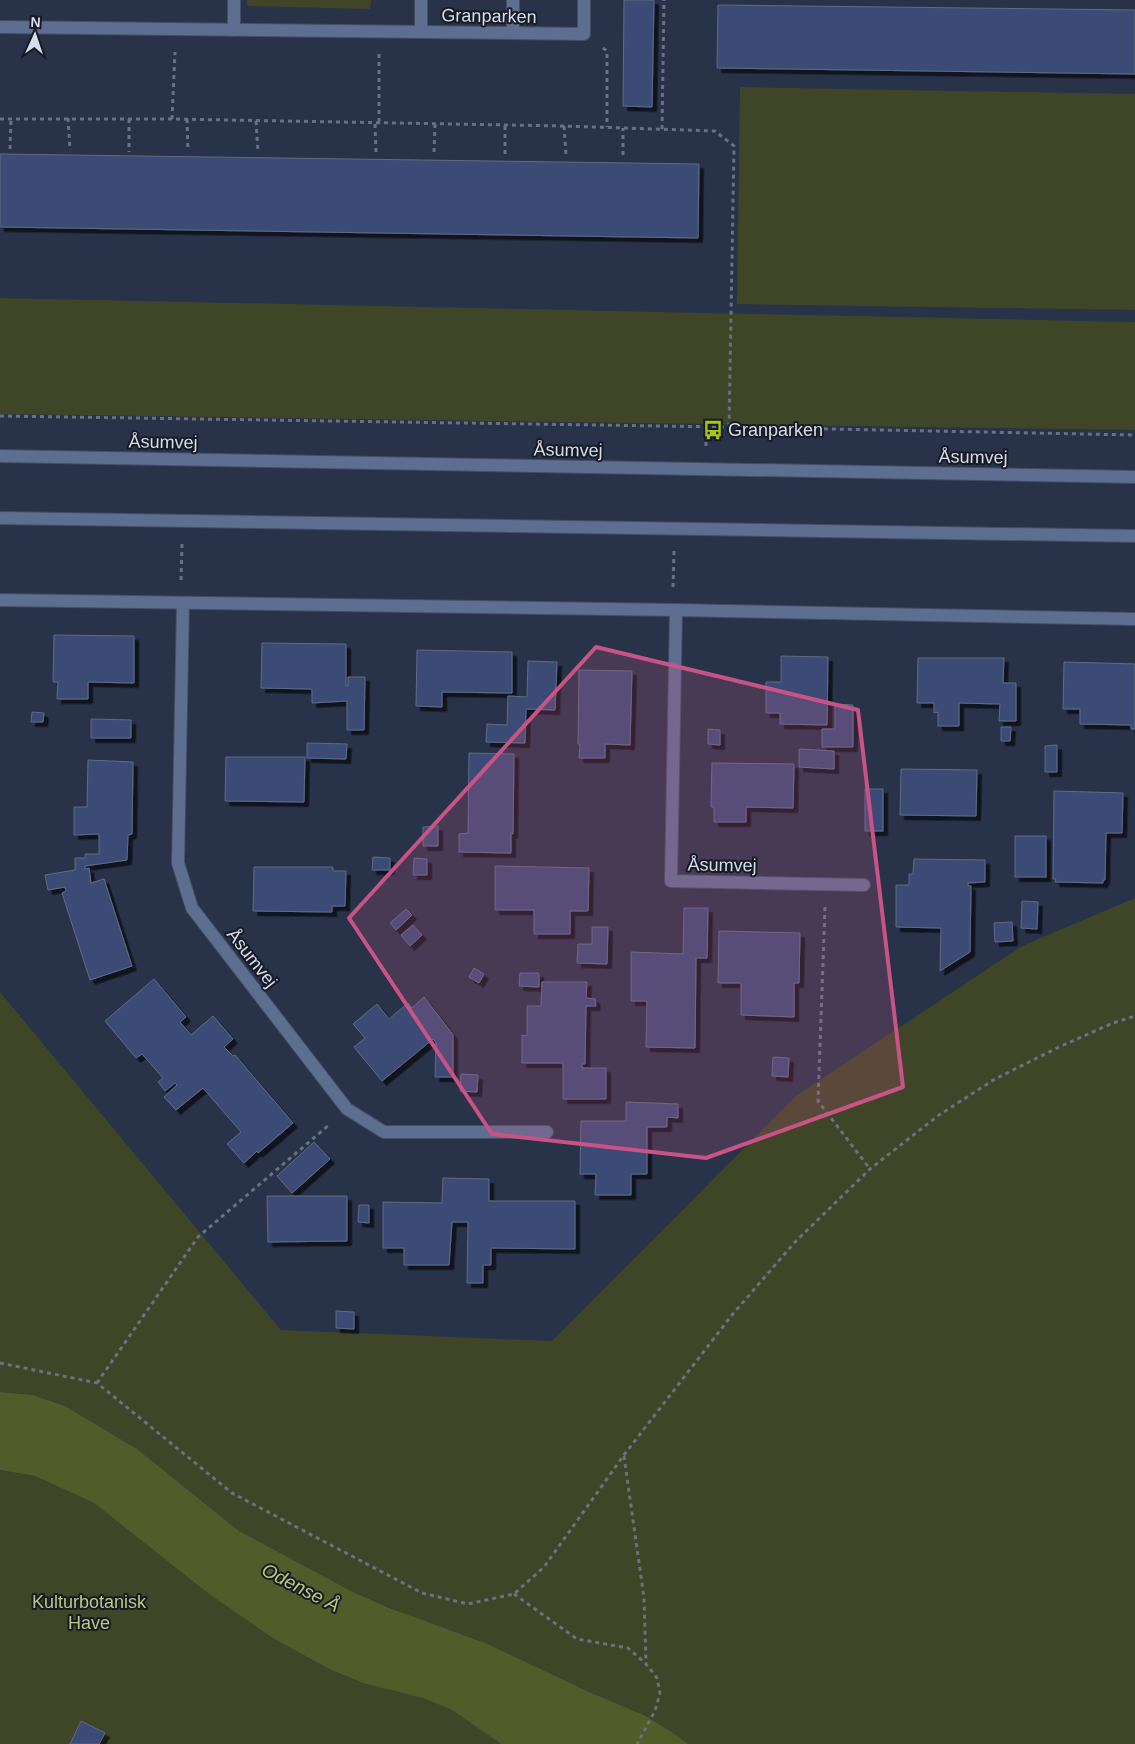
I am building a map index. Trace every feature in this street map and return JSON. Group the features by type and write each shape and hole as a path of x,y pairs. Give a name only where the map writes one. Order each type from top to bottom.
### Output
{"street":[{"path":"234,0 234,30"},
{"path":"421,0 421,32"},
{"path":"513,0 513,33"},
{"path":"584,0 584,34"},
{"name":"Granparken","path":"0,27 584,34"},
{"name":"Åsumvej","path":"0,456 1135,477"},
{"path":"0,518 1135,536"},
{"path":"0,600 1135,619"},
{"name":"Åsumvej","path":"183,603 178,863 192,908 347,1109 384,1132 547,1132"},
{"name":"Åsumvej","path":"676,610 671,881 864,885"}],"path":[{"path":"662,129 664,0"},
{"path":"584,34 607,51 607,128"},
{"path":"172,119 174,56"},
{"path":"376,153 379,60"},
{"path":"0,118 187,119 564,126 715,131 734,146 730,427"},
{"path":"68,118 70,150"},
{"path":"10,119 10,149"},
{"path":"129,119 129,152"},
{"path":"187,119 188,152"},
{"path":"256,121 258,152"},
{"path":"434,152 435,124"},
{"path":"505,125 505,154"},
{"path":"564,126 566,155"},
{"path":"623,128 623,155"},
{"path":"0,416 1135,435"},
{"path":"182,521 181,590 183,603"},
{"path":"675,529 672,596 676,610"},
{"path":"825,884 818,1101 870,1169"},
{"path":"0,1363 97,1383 232,1492 422,1593 468,1604 514,1594 544,1568 624,1454 732,1315 795,1242 870,1169 939,1115 995,1079 1113,1023 1135,1016"},
{"path":"97,1383 198,1237 347,1109"},
{"path":"624,1454 644,1598 646,1664"},
{"path":"514,1594 577,1639 628,1648 646,1664 657,1678 660,1693 655,1711 637,1744"}],"highlighted area":[{"path":"596,647 858,710 903,1087 706,1158 492,1134 349,918"}],"green space":[{"path":"247,0 371,0 370,9 247,6"},
{"path":"740,87 1135,94 1135,310 737,304"},
{"path":"0,298 1135,322 1135,430 0,414"},
{"path":"1135,898 1135,1744 685,1744 670,1731 644,1715 353,1592 239,1531 137,1449 65,1406 33,1395 0,1392 0,992 281,1330 552,1341 796,1096 1022,946"},
{"name":"Kulturbotanisk Have","path":"0,1470 35,1476 94,1503 209,1594 271,1637 329,1669 363,1683 423,1698 452,1710 501,1744 0,1744"}],"water":[{"name":"Odense Å","path":"0,1392 33,1395 65,1406 137,1449 239,1531 353,1592 392,1609 485,1643 587,1691 644,1715 688,1744 501,1744 452,1710 423,1698 363,1683 329,1669 271,1637 209,1594 94,1503 35,1476 0,1470"}],"building":[{"path":"624,0 654,0 652,107 623,106"},
{"path":"718,5 1135,10 1135,74 717,68"},
{"path":"0,154 699,164 698,238 0,227"},
{"path":"54,635 134,636 134,683 88,682 88,699 57,699 58,682 53,682"},
{"path":"262,643 346,644 346,686 348,686 348,677 365,677 364,730 347,730 347,701 312,703 312,689 261,688"},
{"path":"417,650 512,652 512,693 442,692 442,707 416,706"},
{"path":"781,656 828,657 827,725 780,724 780,713 766,713 766,682 781,682"},
{"path":"918,658 1004,658 1003,683 1016,683 1016,721 999,721 1000,704 959,703 959,726 938,726 938,712 934,713 934,703 917,703"},
{"path":"528,661 557,662 555,710 526,709 525,743 486,742 487,724 507,725 508,696 527,697"},
{"path":"1064,662 1135,664 1135,729 1131,729 1131,725 1080,724 1080,709 1063,709"},
{"path":"579,670 632,671 630,745 605,744 605,758 579,758"},
{"path":"835,704 853,705 853,747 822,747 822,729 835,729"},
{"path":"32,712 44,713 43,722 31,722"},
{"path":"91,719 131,720 131,738 91,738"},
{"path":"1001,727 1011,727 1010,741 1001,741"},
{"path":"708,729 720,730 720,745 708,744"},
{"path":"307,743 347,744 346,759 307,758"},
{"path":"1057,745 1057,772 1045,772 1045,746"},
{"path":"799,749 834,751 834,769 799,767"},
{"path":"469,753 514,754 511,853 459,852 459,834 468,833"},
{"path":"226,757 305,757 304,802 225,801"},
{"path":"88,760 133,762 132,834 128,835 127,860 85,866 85,869 89,868 91,883 104,879 132,966 90,980 62,893 66,891 65,887 48,890 45,875 75,870 75,858 85,858 85,854 99,854 99,834 74,835 74,807 87,807"},
{"path":"712,763 794,764 793,808 746,807 746,822 714,822 714,807 711,807"},
{"path":"901,769 977,770 976,816 900,815"},
{"path":"865,789 883,789 883,831 865,831"},
{"path":"1054,791 1123,793 1122,833 1106,833 1105,880 1103,880 1103,883 1055,882 1056,879 1053,879"},
{"path":"438,826 438,846 423,846 423,827"},
{"path":"1015,836 1046,836 1046,877 1015,877"},
{"path":"373,857 390,858 390,870 372,870"},
{"path":"414,858 427,859 427,875 413,875"},
{"path":"914,859 985,860 985,882 968,883 968,886 971,886 970,952 940,971 941,928 896,927 896,885 909,885 909,874 913,874"},
{"path":"495,866 589,868 588,911 570,911 570,934 534,934 534,910 495,910"},
{"path":"254,867 333,867 333,871 346,871 345,906 332,906 332,912 253,911"},
{"path":"1022,901 1038,902 1037,929 1021,928"},
{"path":"684,908 708,908 707,958 696,958 695,1048 646,1047 647,1001 631,1001 631,952 683,954"},
{"path":"406,909 412,915 396,930 390,923"},
{"path":"1012,922 1013,941 995,942 994,923"},
{"path":"413,925 422,935 410,946 401,935"},
{"path":"592,927 608,927 607,964 577,963 578,944 592,944"},
{"path":"719,931 800,933 799,983 794,983 794,1017 741,1015 741,983 718,983"},
{"path":"474,968 484,974 479,983 469,977"},
{"path":"520,973 539,973 539,987 519,986"},
{"path":"154,979 186,1017 180,1022 191,1035 213,1016 233,1039 224,1047 233,1056 235,1055 293,1123 244,1163 227,1144 241,1132 203,1088 176,1110 164,1097 177,1085 175,1083 165,1091 158,1082 163,1078 142,1054 136,1058 105,1021"},
{"path":"542,982 587,982 586,998 595,999 596,1006 586,1006 585,1064 582,1064 582,1068 606,1068 606,1099 563,1099 563,1063 522,1063 522,1035 527,1036 527,1006 541,1006"},
{"path":"424,997 453,1035 453,1077 435,1077 436,1042 433,1039 382,1081 354,1047 365,1038 353,1024 377,1004 389,1019 408,1003 412,1008"},
{"path":"773,1057 789,1058 788,1077 772,1076"},
{"path":"461,1074 478,1075 477,1092 460,1091"},
{"path":"626,1102 678,1104 678,1118 667,1117 667,1127 647,1127 647,1174 631,1174 631,1195 595,1195 596,1174 580,1174 581,1121 626,1121"},
{"path":"314,1142 330,1159 292,1193 277,1176"},
{"path":"443,1178 489,1179 489,1201 575,1201 575,1249 491,1248 491,1265 483,1265 483,1283 467,1283 468,1222 452,1222 449,1265 404,1265 404,1248 383,1248 383,1202 442,1203"},
{"path":"267,1196 347,1196 347,1241 268,1242"},
{"path":"359,1205 369,1205 369,1223 358,1222"},
{"path":"336,1311 354,1312 354,1329 336,1328"},
{"path":"81,1721 105,1733 99,1744 70,1744"}],"place":[{"name":"Granparken","path":"713,430"}]}
